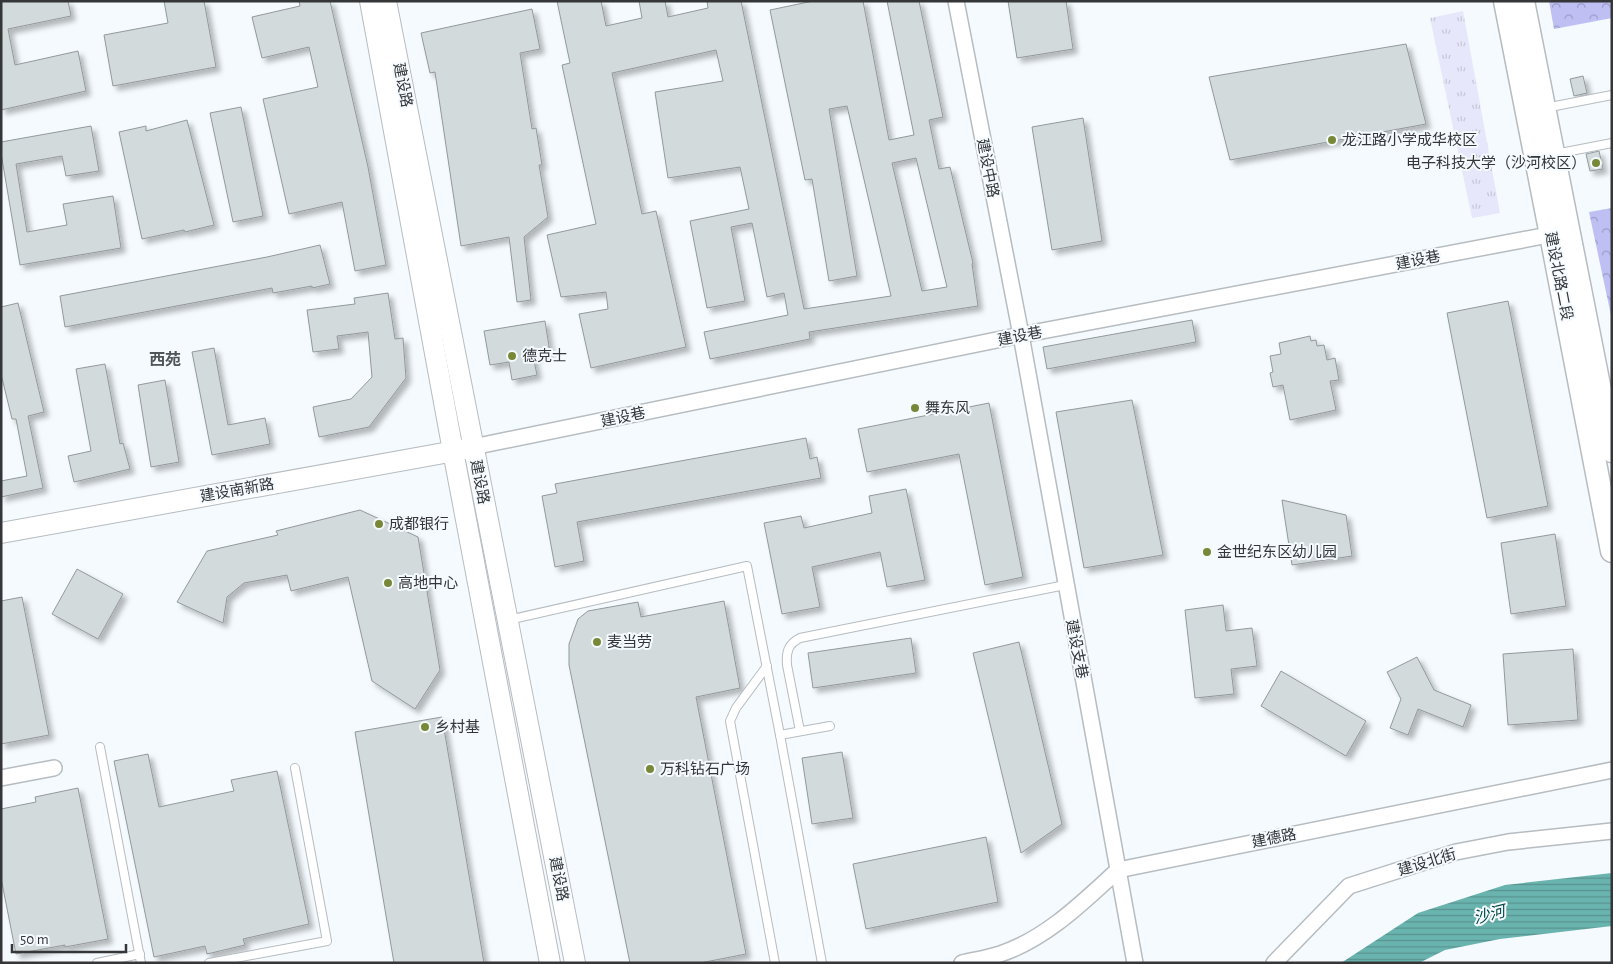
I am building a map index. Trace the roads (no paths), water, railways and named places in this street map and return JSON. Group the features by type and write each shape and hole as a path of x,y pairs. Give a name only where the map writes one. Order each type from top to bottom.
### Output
{"main road":[{"name":"建设北路二段","path":"1504,1 1612,451"},
{"name":"建设北路二段","path":"1522,1 1553,154 1560,233 1612,551"}],"street":[{"name":"建设路","path":"370,1 550,963"},
{"name":"建设路","path":"386,1 576,963"},
{"name":"建设中路","path":"956,1 1021,335"},
{"name":"建设巷","path":"473,447 1021,335 1560,233"},
{"name":"建设支巷","path":"1021,335 1135,963"},
{"name":"建设南新路","path":"1,533 473,447"},
{"path":"1,778 54,768"},
{"name":"建德路","path":"1118,870 1612,770"},
{"name":"建设北街","path":"1274,963 1349,886 1456,852 1508,842 1612,832"},
{"path":"962,963 1001,954 1040,934 1066,916 1118,870"}],"lane":[{"path":"1543,108 1612,96"},
{"path":"1553,154 1612,143"},
{"path":"507,620 746,566 767,666 822,963"},
{"path":"800,731 786,665 786,656 793,642 800,638 1065,585"},
{"path":"767,666 736,708 730,722 775,963"},
{"path":"780,734 830,726"},
{"path":"100,747 141,963"},
{"path":"209,963 327,940 296,768"},
{"path":"97,963 140,954"}],"water":[{"name":"沙河","path":"1612,873 1612,926 1500,939 1445,950 1419,963 1341,963 1418,913 1505,885"}],"place":[{"name":"龙江路小学成华校区","path":"1332,140"},
{"name":"电子科技大学（沙河校区）","path":"1596,163"},
{"name":"德克士","path":"512,356"},
{"name":"舞东风","path":"915,408"},
{"name":"成都银行","path":"379,524"},
{"name":"金世纪东区幼儿园","path":"1207,552"},
{"name":"高地中心","path":"388,583"},
{"name":"麦当劳","path":"597,642"},
{"name":"乡村基","path":"425,727"},
{"name":"万科钻石广场","path":"650,769"}],"district":[{"name":"西苑","path":"165,359"}]}
